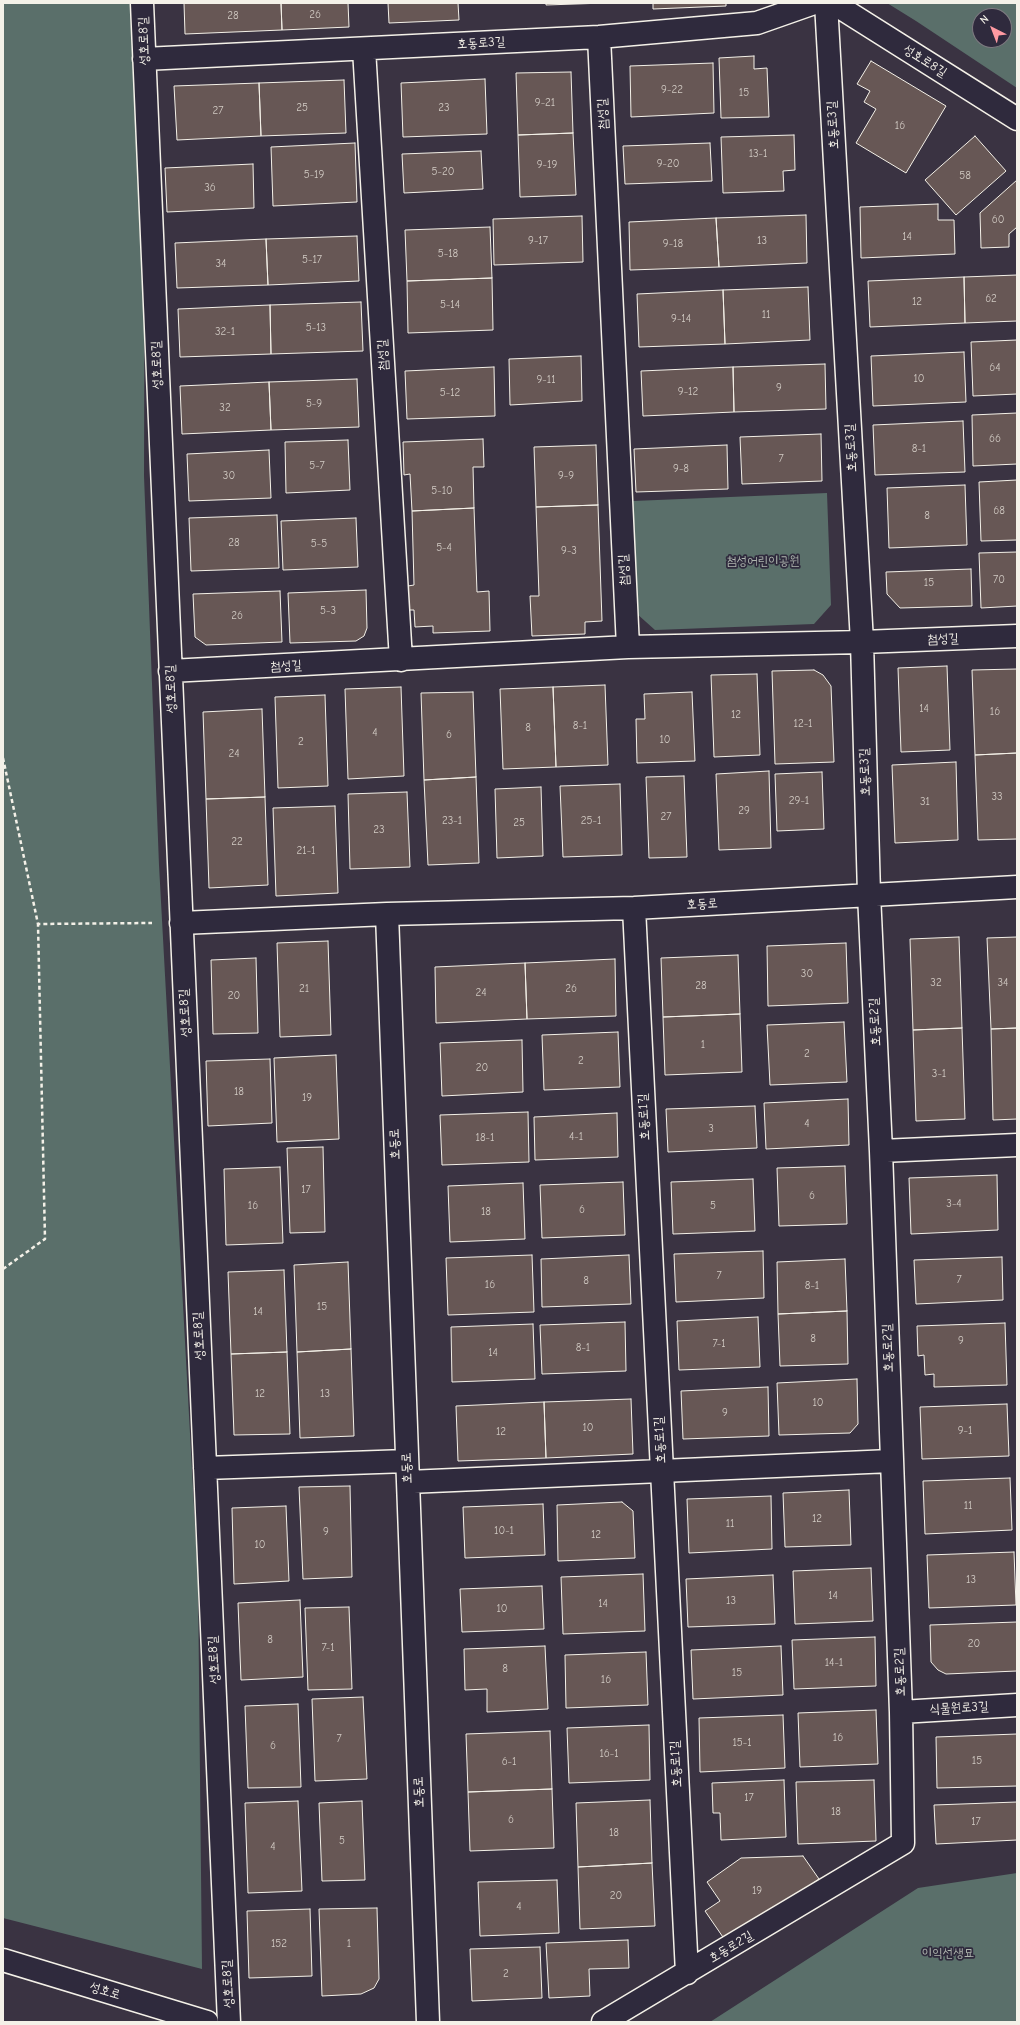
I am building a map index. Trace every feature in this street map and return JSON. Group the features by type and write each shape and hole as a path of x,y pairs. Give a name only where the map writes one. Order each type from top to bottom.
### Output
{"street":[{"name":"성호로8길","path":"142,3 180,923 229,2022"},
{"name":"호동로3길","path":"144,59 599,37 757,23 814,3"},
{"name":"호동로3길","path":"826,3 862,642 869,894"},
{"name":"성호로8길","path":"833,3 1017,119"},
{"name":"첨성길","path":"599,37 628,647"},
{"name":"첨성길","path":"364,49 401,660"},
{"name":"첨성길","path":"170,671 628,647 862,642 1017,636"},
{"name":"호동로","path":"180,923 387,914 634,908 1017,887"},
{"name":"호동로2길","path":"603,2022 903,1843 901,1712 881,1151 869,894"},
{"name":"호동로1길","path":"634,908 687,1973"},
{"name":"호동로","path":"387,914 428,2022"},
{"path":"881,1151 1017,1145"},
{"path":"205,1468 407,1471 661,1472 891,1461"},
{"name":"식물원로3길","path":"901,1712 1017,1705"},
{"name":"성호로","path":"3,1960 207,2022"}],"path":[{"path":"3,758 38,924 45,1239 3,1269"},
{"path":"38,924 180,923"}],"green space":[{"path":"3,3 136,3 145,104 144,476 159,865 198,1580 202,1969 3,1918"},
{"path":"887,3 1017,3 1017,88 916,21"},
{"name":"첨성어린이공원","path":"827,493 831,605 814,624 655,630 636,613 633,501"},
{"name":"이익선생묘","path":"1017,1873 1017,2022 710,2022 918,1888"}],"building":[{"path":"184,3 281,3 282,30 185,34"},
{"path":"281,3 348,3 349,27 282,30"},
{"path":"388,3 458,3 459,20 389,23"},
{"path":"546,3 605,3 546,5"},
{"path":"653,3 726,3 726,6 653,9"},
{"path":"754,56 754,69 767,68 769,117 721,118 719,58"},
{"path":"871,61 946,106 906,173 856,143 876,109 864,102 870,91 857,84"},
{"path":"713,63 714,113 631,117 630,66"},
{"path":"571,72 573,133 518,135 516,73"},
{"path":"485,79 487,134 403,137 401,83"},
{"path":"344,80 346,133 261,136 259,83"},
{"path":"259,83 261,136 177,140 174,86"},
{"path":"573,133 576,195 520,197 518,135"},
{"path":"794,135 795,170 783,171 784,191 723,193 721,137"},
{"path":"975,136 1006,171 956,215 925,180"},
{"path":"355,143 357,202 273,206 271,147"},
{"path":"710,143 712,181 625,184 623,146"},
{"path":"481,151 483,189 404,193 402,154"},
{"path":"253,164 254,208 167,212 165,168"},
{"path":"1017,180 1017,227 1009,234 1009,247 981,248 980,213"},
{"path":"938,204 938,220 954,220 955,254 861,258 860,207"},
{"path":"806,215 807,263 719,267 716,218"},
{"path":"582,216 583,262 494,265 493,219"},
{"path":"716,218 719,267 630,270 629,222"},
{"path":"490,227 492,278 407,281 405,230"},
{"path":"357,236 359,281 268,285 266,239"},
{"path":"266,239 268,285 177,288 175,243"},
{"path":"1017,275 1017,321 965,323 964,277"},
{"path":"964,277 965,323 870,327 868,281"},
{"path":"492,278 493,330 408,333 407,281"},
{"path":"808,287 810,340 725,344 723,290"},
{"path":"723,290 725,344 639,347 637,294"},
{"path":"361,302 363,351 271,354 270,305"},
{"path":"270,305 271,354 180,357 178,309"},
{"path":"1017,340 1017,394 973,396 971,342"},
{"path":"964,352 966,402 873,406 871,356"},
{"path":"581,356 582,401 510,405 509,359"},
{"path":"825,364 826,409 734,412 733,367"},
{"path":"494,367 495,416 407,419 405,371"},
{"path":"733,367 734,412 643,416 641,371"},
{"path":"357,379 359,427 271,430 269,382"},
{"path":"269,382 271,430 182,434 180,386"},
{"path":"1017,413 1017,464 973,466 972,415"},
{"path":"963,421 965,472 875,475 873,425"},
{"path":"821,434 822,481 742,484 740,437"},
{"path":"483,439 484,467 473,467 474,508 412,511 410,474 404,475 403,442"},
{"path":"348,440 350,490 286,493 285,442"},
{"path":"596,445 598,505 536,507 534,447"},
{"path":"727,445 728,489 636,492 634,449"},
{"path":"269,450 271,498 189,501 187,454"},
{"path":"1017,480 1017,540 981,541 979,482"},
{"path":"965,485 967,545 889,548 887,488"},
{"path":"598,505 602,621 585,622 585,634 532,636 530,596 539,596 536,507"},
{"path":"474,508 477,592 489,591 490,631 433,633 433,626 415,627 414,610 409,610 408,586 414,585 412,511"},
{"path":"277,515 279,568 191,571 189,518"},
{"path":"356,518 358,567 283,570 281,521"},
{"path":"1017,552 1017,606 981,608 979,553"},
{"path":"971,569 972,606 900,608 887,594 886,572"},
{"path":"366,590 367,628 364,636 356,641 290,643 288,593"},
{"path":"280,591 282,642 206,645 195,637 193,594"},
{"path":"947,666 950,750 901,752 898,668"},
{"path":"1017,669 1017,753 975,755 972,670"},
{"path":"814,670 823,675 831,686 834,762 775,764 772,671"},
{"path":"757,674 760,755 714,757 711,675"},
{"path":"605,685 608,765 556,767 553,687"},
{"path":"401,687 404,776 348,779 345,689"},
{"path":"553,687 556,767 503,769 500,689"},
{"path":"473,692 476,777 424,780 421,693"},
{"path":"692,692 695,761 637,763 636,719 645,719 644,694"},
{"path":"325,695 328,786 278,788 275,697"},
{"path":"262,709 265,797 206,799 203,712"},
{"path":"1017,753 1017,839 978,840 975,755"},
{"path":"956,762 958,840 895,843 892,765"},
{"path":"769,771 771,848 719,850 716,774"},
{"path":"822,772 824,829 777,831 775,774"},
{"path":"684,776 687,857 649,858 646,777"},
{"path":"476,777 479,863 428,865 424,780"},
{"path":"620,784 622,855 563,857 560,786"},
{"path":"541,787 543,856 497,858 495,789"},
{"path":"407,792 410,867 350,869 348,794"},
{"path":"265,797 268,885 209,888 206,799"},
{"path":"335,806 338,893 276,896 273,808"},
{"path":"959,937 962,1028 913,1030 910,939"},
{"path":"1017,937 1017,1028 991,1029 987,938"},
{"path":"328,941 331,1035 280,1037 277,943"},
{"path":"846,943 848,1003 768,1006 767,946"},
{"path":"738,955 740,1014 663,1017 661,958"},
{"path":"256,958 258,1033 213,1034 211,960"},
{"path":"615,959 616,1016 527,1019 525,963"},
{"path":"525,963 527,1019 436,1023 435,967"},
{"path":"740,1014 742,1072 665,1075 663,1017"},
{"path":"844,1022 847,1082 770,1085 767,1025"},
{"path":"962,1028 965,1119 916,1121 913,1030"},
{"path":"1017,1028 1017,1119 993,1120 991,1029"},
{"path":"618,1032 620,1087 544,1090 542,1035"},
{"path":"522,1040 523,1092 442,1096 440,1043"},
{"path":"336,1055 339,1139 277,1142 274,1058"},
{"path":"270,1059 272,1123 208,1126 206,1061"},
{"path":"848,1099 849,1145 766,1149 764,1103"},
{"path":"755,1106 757,1148 668,1152 666,1109"},
{"path":"528,1112 529,1162 442,1165 440,1115"},
{"path":"617,1113 618,1157 535,1160 534,1117"},
{"path":"323,1147 325,1232 290,1233 287,1148"},
{"path":"845,1166 847,1224 779,1226 777,1168"},
{"path":"280,1167 283,1243 226,1245 224,1169"},
{"path":"997,1175 998,1230 911,1234 909,1178"},
{"path":"753,1179 755,1231 673,1234 671,1182"},
{"path":"623,1182 625,1235 542,1238 540,1185"},
{"path":"523,1183 525,1239 450,1242 448,1186"},
{"path":"763,1251 764,1298 676,1302 674,1254"},
{"path":"532,1255 534,1312 448,1315 446,1258"},
{"path":"629,1255 631,1304 542,1307 541,1259"},
{"path":"1002,1257 1003,1300 916,1304 914,1260"},
{"path":"845,1259 847,1311 778,1314 777,1262"},
{"path":"348,1262 351,1349 297,1352 294,1265"},
{"path":"284,1270 287,1352 231,1354 228,1272"},
{"path":"847,1311 848,1364 780,1366 778,1314"},
{"path":"758,1317 760,1367 679,1370 677,1321"},
{"path":"625,1322 626,1371 542,1374 540,1325"},
{"path":"1005,1323 1007,1385 934,1387 934,1374 925,1375 924,1355 918,1356 917,1326"},
{"path":"533,1324 535,1379 452,1382 451,1327"},
{"path":"351,1349 354,1436 300,1438 297,1352"},
{"path":"287,1352 290,1434 234,1435 231,1354"},
{"path":"857,1379 858,1424 850,1433 779,1435 777,1383"},
{"path":"768,1387 769,1436 683,1439 681,1391"},
{"path":"631,1399 633,1454 546,1458 544,1402"},
{"path":"544,1402 546,1458 458,1461 456,1406"},
{"path":"1007,1404 1009,1456 922,1459 920,1407"},
{"path":"1010,1478 1012,1530 925,1534 923,1481"},
{"path":"350,1486 352,1577 303,1579 299,1487"},
{"path":"849,1490 851,1545 785,1547 783,1493"},
{"path":"771,1496 772,1549 689,1553 687,1499"},
{"path":"622,1502 633,1511 635,1558 558,1561 557,1505"},
{"path":"543,1504 545,1555 465,1558 463,1507"},
{"path":"286,1506 289,1581 234,1584 232,1508"},
{"path":"1014,1552 1016,1605 929,1608 927,1555"},
{"path":"871,1568 873,1621 795,1624 793,1571"},
{"path":"643,1574 645,1631 563,1634 561,1577"},
{"path":"773,1575 775,1624 688,1627 686,1579"},
{"path":"542,1586 544,1629 462,1632 460,1589"},
{"path":"300,1600 303,1677 241,1680 238,1603"},
{"path":"349,1607 352,1689 308,1690 305,1608"},
{"path":"1017,1622 1017,1671 946,1674 938,1670 931,1662 930,1625"},
{"path":"875,1637 876,1686 794,1689 792,1640"},
{"path":"545,1646 548,1709 487,1712 487,1689 465,1690 464,1649"},
{"path":"781,1646 783,1695 693,1699 691,1650"},
{"path":"646,1652 648,1705 566,1708 565,1655"},
{"path":"363,1697 367,1779 315,1781 312,1699"},
{"path":"298,1704 301,1787 248,1788 245,1706"},
{"path":"876,1710 878,1764 800,1767 798,1713"},
{"path":"783,1715 785,1768 700,1772 699,1718"},
{"path":"649,1725 650,1780 569,1783 567,1728"},
{"path":"550,1731 552,1789 468,1792 466,1734"},
{"path":"1017,1734 1017,1786 937,1788 936,1737"},
{"path":"784,1780 786,1837 721,1840 720,1813 713,1813 712,1783"},
{"path":"874,1780 876,1841 798,1844 796,1782"},
{"path":"552,1789 554,1848 470,1851 468,1792"},
{"path":"650,1800 652,1863 578,1867 576,1803"},
{"path":"298,1801 302,1891 248,1893 245,1803"},
{"path":"362,1801 365,1880 322,1881 319,1803"},
{"path":"1017,1802 1017,1840 936,1844 934,1805"},
{"path":"803,1856 819,1879 727,1943 705,1911 720,1901 707,1882 741,1858"},
{"path":"652,1863 655,1926 580,1929 578,1867"},
{"path":"557,1880 559,1933 480,1936 478,1882"},
{"path":"377,1908 379,1979 374,1988 361,1994 322,1996 319,1909"},
{"path":"310,1909 312,1976 249,1978 247,1911"},
{"path":"628,1940 629,1968 589,1969 590,1996 549,1998 546,1943"},
{"path":"540,1947 542,1998 472,2001 470,1949"}]}
